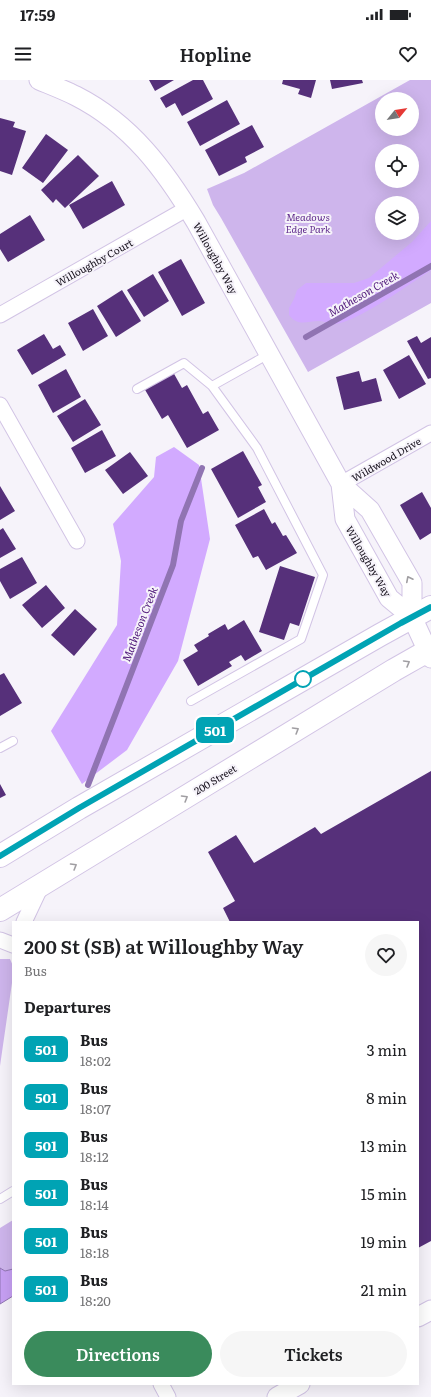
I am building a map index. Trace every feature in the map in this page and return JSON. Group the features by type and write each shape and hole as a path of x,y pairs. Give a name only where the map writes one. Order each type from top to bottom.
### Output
{"main road":[{"path":"0,856 79,808 431,607"},
{"name":"200 Street","path":"0,910 388,674 430,653"}],"street":[{"name":"Willoughby Way","path":"39,80 76,96 101,111 122,127 143,146 176,190 188,208 270,354 341,484 370,510 412,583 412,617"},
{"name":"Willoughby Court","path":"0,315 188,208"},
{"path":"0,405 77,541"},
{"name":"Wildwood Drive","path":"341,484 431,433"},
{"name":"Willoughby Way","path":"341,484 345,519 389,598 412,617"},
{"path":"412,617 430,653"},
{"path":"24,921 41,886"},
{"path":"0,940 12,945"},
{"path":"419,1316 431,1310"},
{"path":"162,1385 168,1397"},
{"path":"277,1397 298,1385"}],"lane":[{"path":"212,386 270,354"},
{"path":"136,389 184,363 212,386 257,448 323,575 301,639 191,701"},
{"path":"0,748 13,740"},
{"path":"0,1199 12,1192"}],"green space":[{"name":"Meadows Edge Park","path":"410,80 431,80 431,303 308,372 213,205 207,189 244,173 375,100 375,136 419,136 419,92 389,92"},
{"path":"0,959 10,959 12,964 12,983 0,1066"},
{"path":"12,1221 12,1269 5,1271 0,1268 0,1228"}],"shaded area":[{"path":"431,221 431,270 370,310 345,322 335,324 319,321 299,322 292,319 289,315 289,308 297,290 306,283 354,283 369,278 414,240 419,240 419,234"},
{"path":"174,447 199,465 210,539 178,661 127,750 82,784 51,731 117,625 121,561 113,524 154,477 156,457"},
{"path":"0,1268 5,1271 12,1269 12,1297 0,1304"}],"building":[{"path":"149,80 174,80 155,91"},
{"path":"193,80 203,80 213,99 182,116 175,103 166,108 160,98"},
{"path":"283,80 316,80 311,98 298,94 300,89 282,84"},
{"path":"330,80 362,80 363,83 332,89"},
{"path":"227,100 240,124 200,146 187,122"},
{"path":"0,118 15,122 13,127 26,131 12,175 0,171"},
{"path":"252,125 264,147 245,157 247,162 219,176 205,150"},
{"path":"46,134 68,150 43,183 22,168"},
{"path":"78,155 99,176 65,208 56,199 53,203 41,190"},
{"path":"112,181 125,205 83,229 69,205"},
{"path":"30,215 45,240 8,262 0,249 0,234"},
{"path":"181,259 205,303 182,316 158,272"},
{"path":"153,274 169,301 144,317 127,290"},
{"path":"122,290 141,321 116,337 97,306"},
{"path":"93,309 108,336 83,351 68,323"},
{"path":"44,334 53,349 60,345 66,355 32,375 17,350"},
{"path":"417,336 421,343 431,337 431,378 428,379 407,341"},
{"path":"409,355 426,384 399,399 383,370"},
{"path":"66,369 81,397 53,413 38,385"},
{"path":"359,371 362,382 376,378 382,401 344,410 336,377"},
{"path":"173,372 182,388 187,385 203,414 208,411 219,430 187,448 168,415 162,419 144,388"},
{"path":"85,399 101,425 73,442 57,416"},
{"path":"102,430 116,456 85,473 71,448"},
{"path":"243,451 262,485 258,487 266,502 238,518 211,469"},
{"path":"130,452 148,476 123,494 105,470"},
{"path":"0,486 15,511 0,520"},
{"path":"422,492 431,508 431,533 420,540 400,505"},
{"path":"264,509 272,524 275,522 283,536 286,535 297,553 266,570 258,556 253,558 235,525"},
{"path":"3,528 16,549 0,558 0,530"},
{"path":"22,557 37,583 10,599 0,581 0,569"},
{"path":"280,566 315,577 299,626 290,623 284,640 259,632"},
{"path":"46,585 65,608 42,628 22,605"},
{"path":"75,609 97,629 74,656 51,635"},
{"path":"244,620 262,651 245,661 241,655 229,662 232,666 198,686 183,660 198,651 194,645 209,636 208,634 225,624 228,630"},
{"path":"4,673 22,703 0,716 0,675"},
{"path":"431,771 431,1241 419,1247 419,921 230,921 223,908 235,901 208,852 236,835 254,863 315,827 321,834"},
{"path":"0,784 6,795 0,798"}],"waterway":[{"name":"Matheson Creek","path":"306,337 431,266"},
{"name":"Matheson Creek","path":"88,785 173,565 181,521 202,468"}],"bus line":[{"name":"501","path":"0,856 79,808 431,607"}]}
